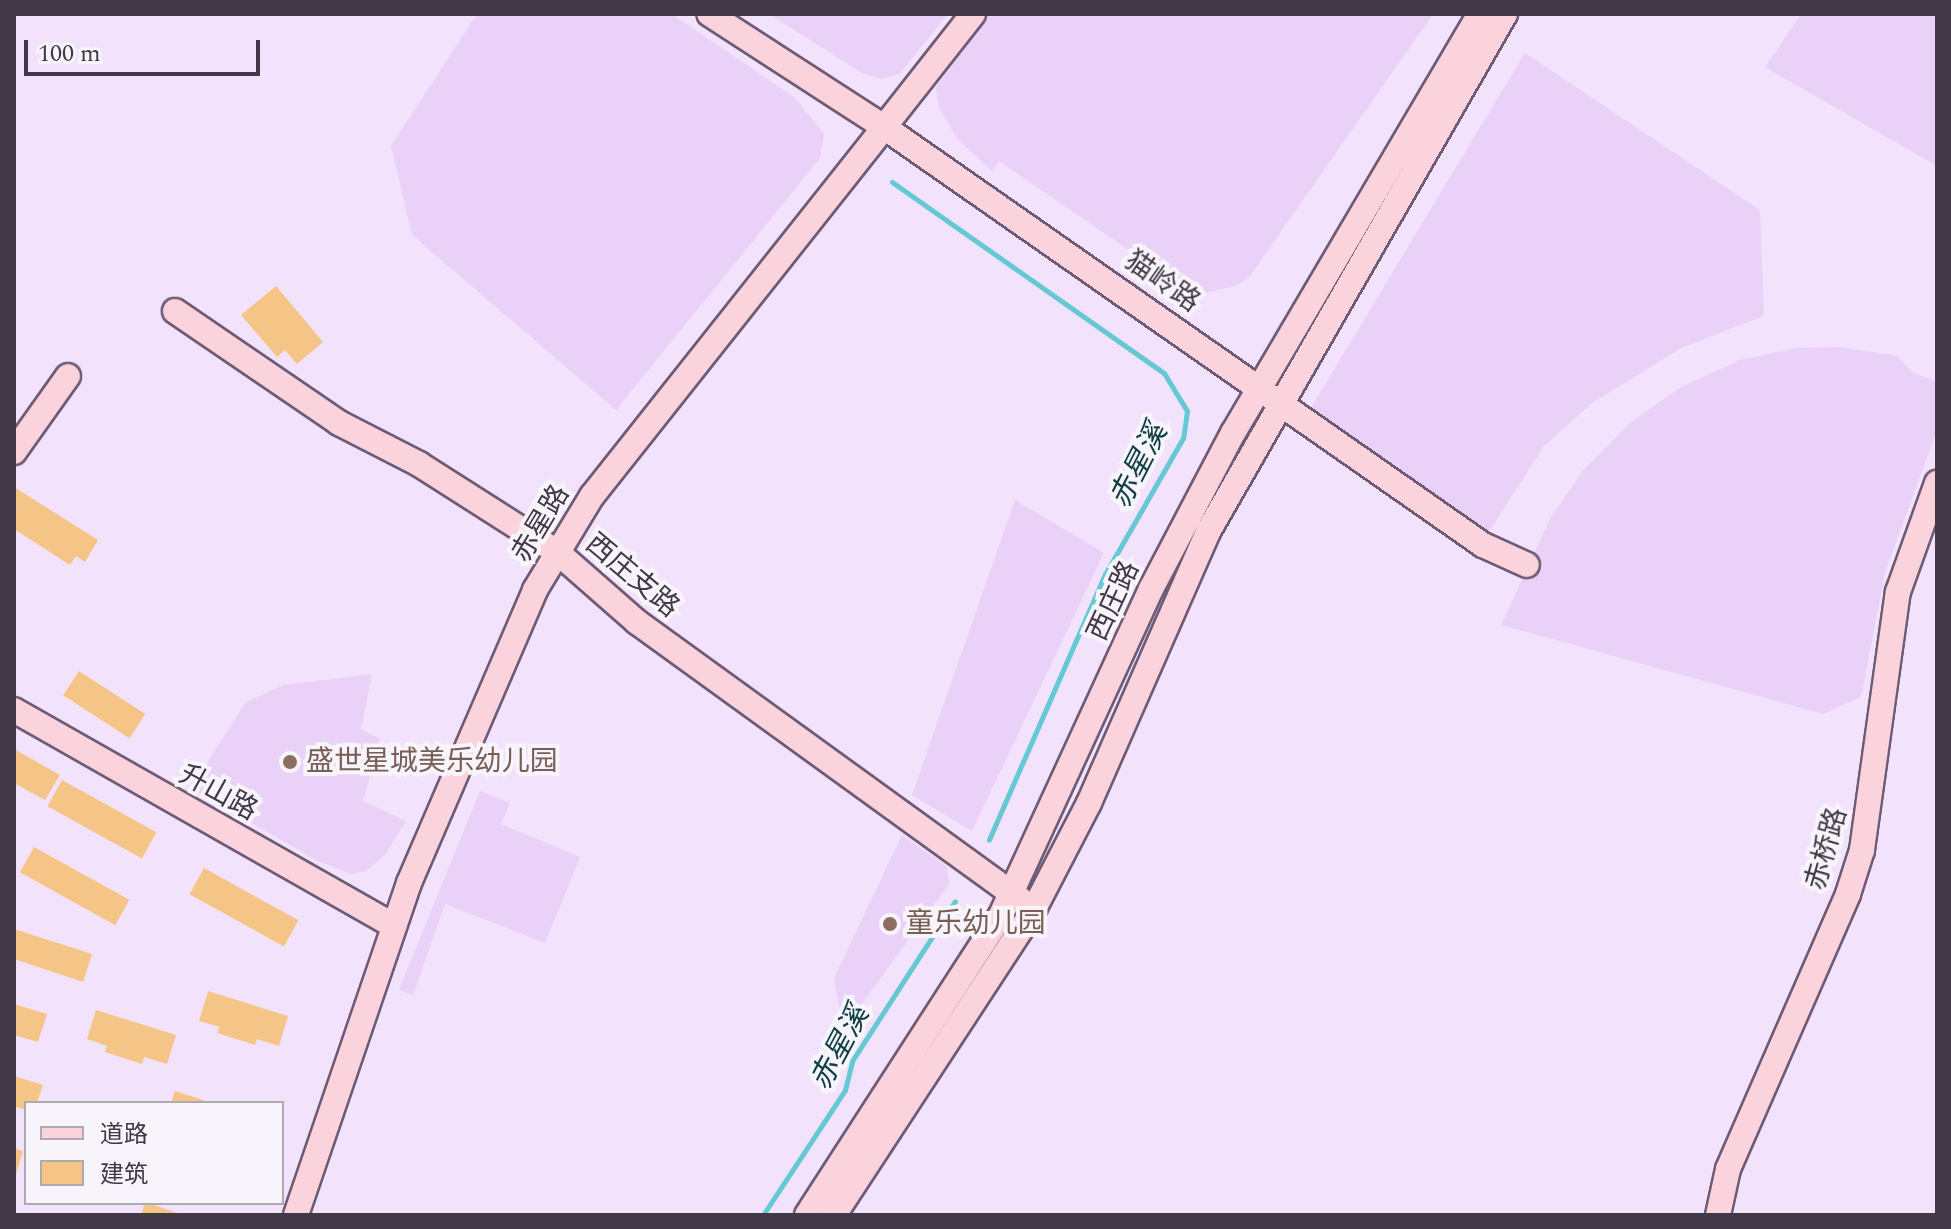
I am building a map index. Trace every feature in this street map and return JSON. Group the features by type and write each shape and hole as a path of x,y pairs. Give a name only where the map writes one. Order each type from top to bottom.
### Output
{"street":[{"path":"709,14 884,127 973,14"},
{"name":"西庄路","path":"807,1215 1012,894 1151,589 1258,387 1480,14"},
{"name":"西庄路","path":"834,1215 1034,909 1089,803 1200,548 1505,14"},
{"name":"猫岭路","path":"884,127 1483,545 1527,565"},
{"name":"赤星路","path":"296,1215 394,926 507,651 557,552 592,496 884,127"},
{"name":"西庄支路","path":"175,311 339,423 419,464 557,552 637,622 1034,909"},
{"path":"14,452 68,376"},
{"name":"赤桥路","path":"1718,1215 1728,1169 1862,850 1901,578 1937,483"},
{"name":"升山路","path":"14,710 394,926"}],"shaded area":[{"path":"477,14 672,14 795,98 824,134 820,158 616,410 412,235 391,146"},
{"path":"769,14 948,14 899,74 881,79 862,73"},
{"path":"990,14 1433,14 1250,276 1238,285 1206,293 1174,281 999,161 992,171 958,140 939,108 936,87"},
{"path":"1801,14 1937,14 1937,166 1765,67"},
{"path":"1525,53 1760,210 1764,316 1681,348 1592,403 1544,446 1488,533 1309,411"},
{"path":"1841,347 1897,356 1912,372 1937,382 1937,430 1885,573 1861,697 1823,714 1501,625 1551,517 1583,471 1630,423 1681,387 1740,360 1796,348"},
{"path":"1015,500 1104,553 972,831 912,795"},
{"name":"盛世星城美乐幼儿园","path":"372,674 361,729 380,739 363,801 406,821 384,856 366,871 351,874 316,860 196,791 193,785 246,702 284,685"},
{"path":"480,791 510,803 501,824 580,857 545,943 445,904 413,995 399,990"},
{"name":"童乐幼儿园","path":"902,835 947,867 949,884 843,1030 834,978"}],"building":[{"path":"276,286 323,342 297,364 285,350 277,357 241,315"},
{"path":"14,487 98,540 85,562 76,556 70,565 14,529"},
{"path":"79,671 145,714 129,738 63,695"},
{"path":"14,749 60,775 45,800 14,783"},
{"path":"62,780 156,832 142,859 47,806"},
{"path":"34,847 129,900 115,925 20,872"},
{"path":"204,868 298,920 284,947 189,894"},
{"path":"14,929 92,954 83,982 14,959"},
{"path":"208,991 288,1016 279,1046 257,1039 255,1045 217,1033 220,1027 199,1021"},
{"path":"14,1004 47,1014 38,1042 14,1035"},
{"path":"96,1010 176,1035 167,1064 144,1057 142,1064 105,1052 107,1046 87,1039"},
{"path":"14,1076 43,1085 38,1101 24,1101 24,1109 14,1106"},
{"path":"175,1091 206,1101 172,1101"},
{"path":"14,1148 23,1151 15,1178 14,1177"},
{"path":"144,1205 154,1205 183,1215 141,1215"}],"waterway":[{"name":"赤星溪","path":"892,182 1164,373 1187,411 1183,438 1105,574 989,840"},
{"name":"赤星溪","path":"763,1215 845,1090 852,1061 955,901"}],"place":[{"name":"盛世星城美乐幼儿园","path":"290,762"},
{"name":"童乐幼儿园","path":"890,924"}]}
